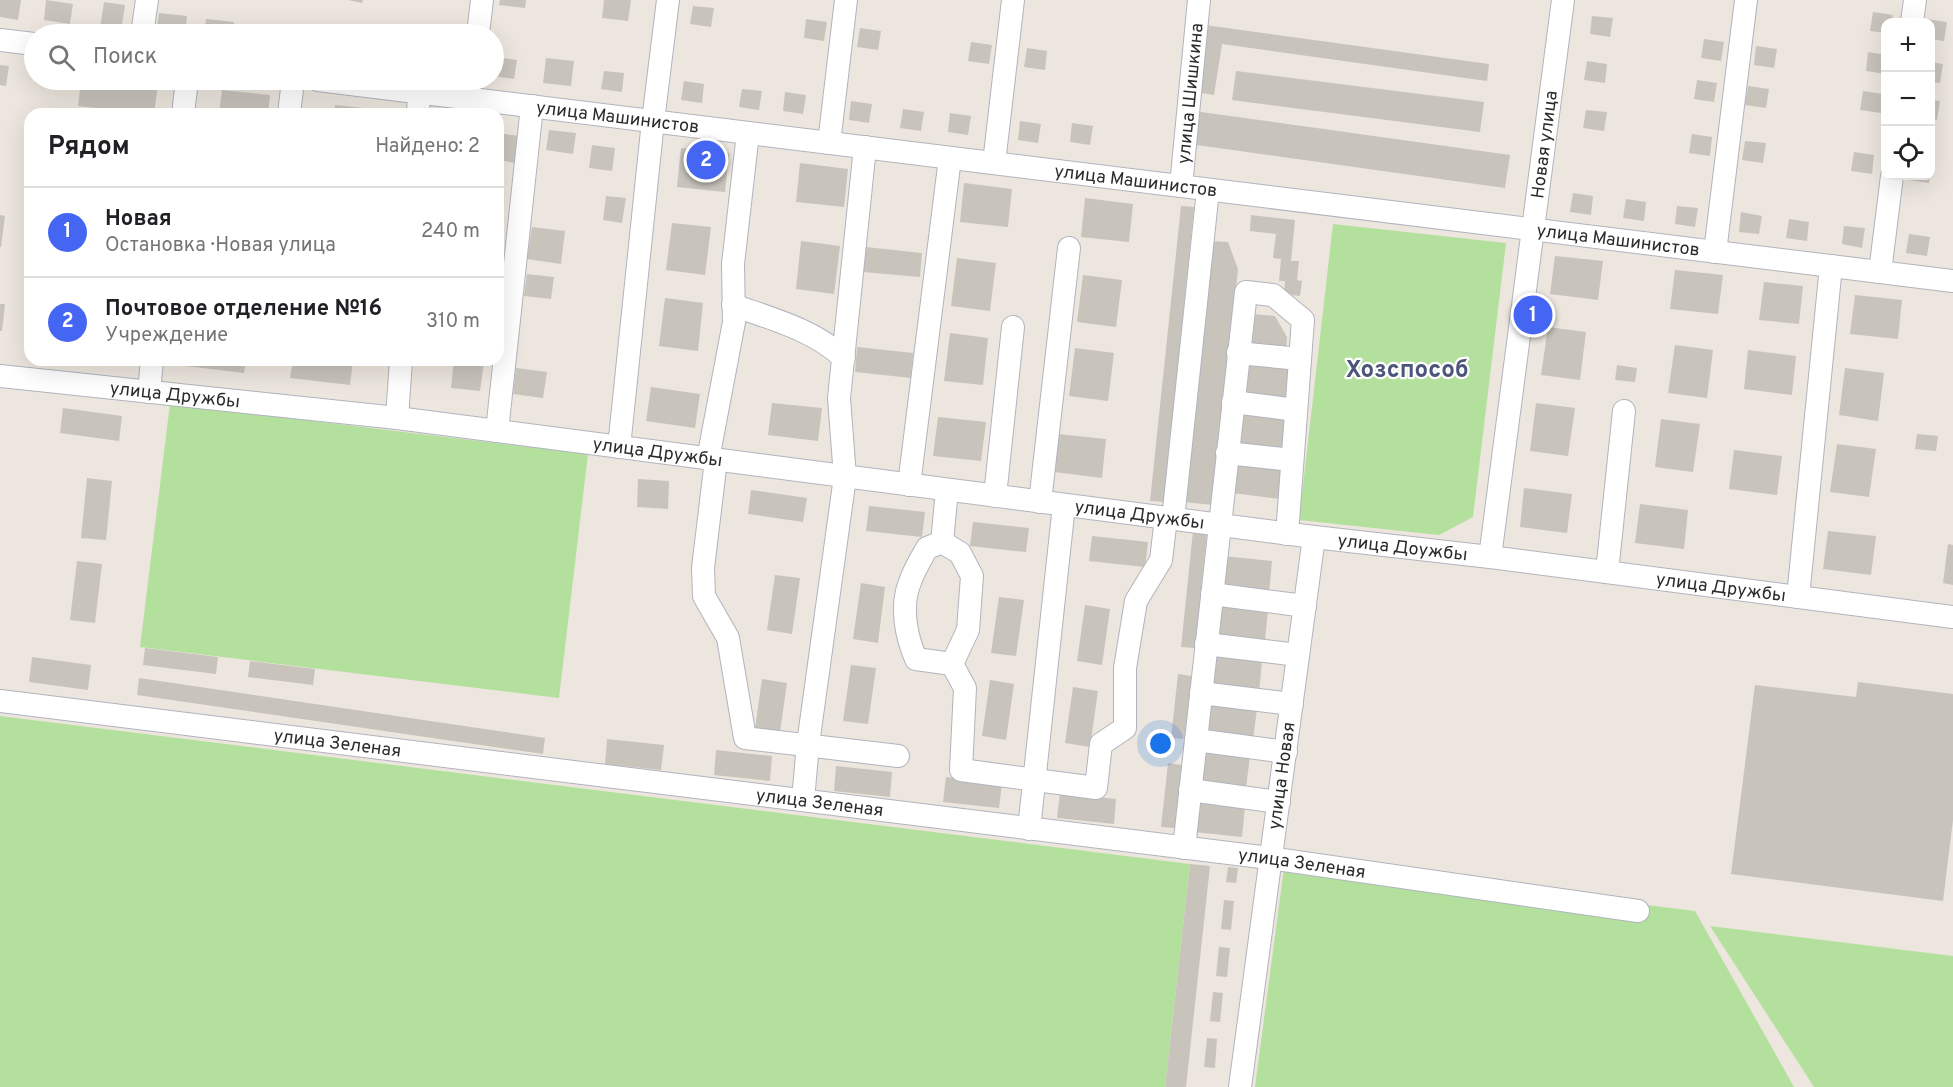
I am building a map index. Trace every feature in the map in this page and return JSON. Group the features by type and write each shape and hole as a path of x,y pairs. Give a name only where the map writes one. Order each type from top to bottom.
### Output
{"street":[{"path":"143,24 147,0"},
{"path":"479,24 482,0"},
{"path":"619,447 668,0"},
{"path":"829,143 846,0"},
{"path":"994,163 1013,0"},
{"name":"улица Шишкина","path":"1181,186 1199,0"},
{"name":"Новая улица","path":"1490,557 1563,0"},
{"path":"1714,252 1746,0"},
{"path":"1913,18 1915,0"},
{"path":"0,40 24,44"},
{"path":"184,108 186,90"},
{"path":"290,108 292,90"},
{"name":"улица Машинистов","path":"362,90 419,103 467,90"},
{"name":"улица Машинистов","path":"475,90 532,106 1953,281"},
{"path":"497,431 532,106"},
{"path":"748,133 733,264 734,322 712,459 703,568 704,596 728,638 745,738 898,756"},
{"path":"803,800 808,744 845,477 839,398 866,147"},
{"path":"909,485 950,158"},
{"path":"1880,272 1892,180"},
{"path":"952,664 966,688 961,770 1096,788 1101,744 1125,728 1125,668 1136,601 1161,560 1169,519 1208,190"},
{"path":"1040,502 1069,248"},
{"path":"1798,597 1831,266"},
{"path":"1184,848 1246,292 1273,296 1303,320 1287,534"},
{"path":"733,305 808,332 830,345 844,358"},
{"path":"995,496 1013,327"},
{"path":"1238,353 1300,359"},
{"path":"148,392 151,366"},
{"path":"397,418 401,366"},
{"name":"улица Дружбы","path":"0,376 397,418 1314,537"},
{"path":"1233,402 1296,410"},
{"path":"1606,572 1624,411"},
{"path":"1227,453 1292,460"},
{"path":"942,542 947,490"},
{"path":"1029,829 1064,505"},
{"name":"улица Доужбы","path":"1314,537 1490,557"},
{"name":"улица Новая","path":"1240,1087 1314,537"},
{"path":"942,542 927,548 909,583 905,610 908,641 916,659 952,664"},
{"path":"942,542 960,553 972,576 968,630 952,664"},
{"name":"улица Дружбы","path":"1490,557 1953,617"},
{"path":"1212,594 1305,606"},
{"path":"1206,644 1298,655"},
{"path":"1201,693 1292,704"},
{"name":"улица Зеленая","path":"0,701 1269,858 1638,911"},
{"path":"1196,740 1286,752"},
{"path":"1190,790 1279,802"}],"green space":[{"path":"1333,224 1506,243 1473,517 1439,535 1299,520"},
{"path":"170,404 588,454 559,698 140,647"},
{"path":"0,716 1190,864 1165,1087 0,1087"},
{"path":"1285,860 1695,911 1794,1087 1255,1087"},
{"path":"1710,926 1953,956 1953,1087 1814,1087"}],"building":[{"path":"0,0 21,0 18,20 0,17"},
{"path":"46,0 73,4 70,24 44,20"},
{"path":"500,0 526,0 525,8 499,5"},
{"path":"604,0 631,0 628,21 602,18"},
{"path":"104,2 125,5 122,24 101,24"},
{"path":"693,6 714,8 711,27 690,24"},
{"path":"1873,12 1893,15 1893,18 1881,18 1881,32 1870,31"},
{"path":"159,13 187,16 186,24 157,24"},
{"path":"1592,16 1613,18 1610,37 1590,34"},
{"path":"206,19 234,22 234,24 205,24"},
{"path":"806,19 827,22 824,41 804,38"},
{"path":"1935,20 1947,22 1944,41 1935,40"},
{"path":"1205,25 1489,64 1487,81 1222,44 1214,95 1196,92"},
{"path":"860,28 881,31 878,50 857,47"},
{"path":"1704,39 1724,42 1721,61 1701,58"},
{"path":"971,42 992,45 989,64 968,61"},
{"path":"1756,46 1777,49 1774,68 1754,65"},
{"path":"1027,48 1047,51 1045,70 1024,67"},
{"path":"1868,52 1881,54 1881,73 1866,71"},
{"path":"504,58 517,60 514,79 504,78"},
{"path":"546,58 574,61 571,86 543,83"},
{"path":"1587,61 1607,64 1605,83 1584,80"},
{"path":"1935,63 1943,64 1940,83 1935,82"},
{"path":"0,65 9,66 6,86 0,85"},
{"path":"604,71 624,73 622,92 601,89"},
{"path":"1236,71 1484,102 1480,132 1232,100"},
{"path":"1697,80 1717,83 1714,102 1694,99"},
{"path":"684,81 704,84 702,103 681,100"},
{"path":"1748,86 1769,89 1766,108 1745,105"},
{"path":"742,89 762,91 759,110 739,107"},
{"path":"80,90 157,90 155,108 78,106"},
{"path":"222,90 270,95 269,108 220,108"},
{"path":"1863,91 1881,94 1881,113 1860,110"},
{"path":"785,92 806,95 803,114 783,111"},
{"path":"1935,100 1940,101 1937,120 1935,120"},
{"path":"851,101 872,104 869,123 849,120"},
{"path":"335,105 364,108 335,108"},
{"path":"903,109 924,112 921,131 900,128"},
{"path":"1586,110 1607,112 1604,131 1583,128"},
{"path":"1194,111 1510,155 1505,188 1189,144"},
{"path":"950,113 971,116 968,135 948,132"},
{"path":"1020,121 1041,124 1038,143 1018,140"},
{"path":"1072,123 1093,126 1090,145 1070,142"},
{"path":"549,130 576,133 573,154 546,150"},
{"path":"504,134 519,136 515,163 504,161"},
{"path":"1692,134 1712,137 1710,156 1689,153"},
{"path":"1745,141 1766,143 1763,163 1742,160"},
{"path":"592,145 615,148 612,171 589,168"},
{"path":"681,148 729,153 725,192 677,187"},
{"path":"1854,152 1874,155 1872,174 1851,171"},
{"path":"800,163 848,169 844,207 796,202"},
{"path":"1908,180 1929,180 1929,183"},
{"path":"964,183 1012,189 1008,227 960,222"},
{"path":"1573,193 1593,196 1591,215 1570,212"},
{"path":"606,196 626,198 622,223 603,220"},
{"path":"1085,198 1133,204 1129,242 1081,237"},
{"path":"1626,199 1646,202 1644,221 1623,218"},
{"path":"1181,206 1194,207 1164,502 1150,501"},
{"path":"1677,206 1698,208 1695,227 1675,224"},
{"path":"1741,212 1762,216 1759,234 1739,232"},
{"path":"0,215 5,216 1,247 0,247"},
{"path":"1251,215 1295,220 1291,261 1299,261 1297,280 1302,281 1300,296 1284,294 1285,281 1279,281 1281,259 1273,258 1276,234 1250,231"},
{"path":"1789,219 1809,222 1807,241 1786,238"},
{"path":"672,223 711,227 705,275 666,270"},
{"path":"1844,226 1865,228 1862,248 1842,244"},
{"path":"532,227 565,231 561,264 527,259"},
{"path":"1909,234 1930,237 1927,256 1906,253"},
{"path":"801,241 840,246 834,294 796,289"},
{"path":"1210,241 1228,242 1238,269 1214,505 1183,502"},
{"path":"866,247 922,253 920,277 863,272"},
{"path":"1555,256 1603,261 1598,300 1550,294"},
{"path":"957,258 996,263 990,311 951,306"},
{"path":"1675,270 1723,275 1718,314 1670,309"},
{"path":"527,274 554,277 551,299 524,296"},
{"path":"1083,275 1122,280 1116,327 1077,322"},
{"path":"1764,282 1803,286 1799,324 1759,320"},
{"path":"1855,295 1902,300 1898,339 1850,334"},
{"path":"665,298 703,303 698,351 659,346"},
{"path":"0,304 5,304 2,331 0,331"},
{"path":"1252,314 1275,316 1287,337 1286,350 1248,345"},
{"path":"1548,327 1586,332 1580,380 1541,375"},
{"path":"950,333 988,338 983,385 944,381"},
{"path":"1675,345 1713,350 1707,398 1668,393"},
{"path":"857,347 913,353 911,378 855,372"},
{"path":"1075,348 1114,353 1108,401 1069,396"},
{"path":"1748,350 1796,356 1792,395 1744,389"},
{"path":"1246,363 1294,368 1291,399 1243,395"},
{"path":"1617,365 1637,368 1635,382 1615,380"},
{"path":"185,366 245,366 244,373"},
{"path":"292,366 352,366 350,385 290,378"},
{"path":"453,366 483,366 480,391 451,388"},
{"path":"516,368 547,372 543,398 513,394"},
{"path":"1845,368 1884,373 1878,421 1839,415"},
{"path":"651,387 700,394 695,428 646,421"},
{"path":"772,403 822,408 818,441 768,435"},
{"path":"1536,403 1575,408 1568,456 1530,451"},
{"path":"63,408 122,416 119,441 60,433"},
{"path":"1240,415 1288,420 1285,451 1237,446"},
{"path":"938,417 986,422 981,461 933,456"},
{"path":"1661,419 1700,424 1693,472 1655,467"},
{"path":"1058,434 1106,439 1102,478 1054,472"},
{"path":"1917,434 1938,436 1936,451 1915,449"},
{"path":"1837,444 1876,449 1869,497 1830,492"},
{"path":"1734,450 1782,456 1777,495 1729,489"},
{"path":"1235,462 1284,467 1280,499 1232,493"},
{"path":"87,478 112,481 106,540 81,538"},
{"path":"638,479 669,481 668,509 637,507"},
{"path":"1524,488 1572,494 1567,533 1520,527"},
{"path":"751,490 807,498 803,522 748,514"},
{"path":"1640,504 1688,510 1684,549 1635,543"},
{"path":"869,506 925,512 922,537 866,531"},
{"path":"973,522 1029,528 1026,552 970,546"},
{"path":"1193,531 1207,532 1195,648 1181,647"},
{"path":"1828,531 1876,536 1871,575 1823,569"},
{"path":"1092,536 1148,542 1145,567 1089,561"},
{"path":"1948,544 1953,545 1953,585 1943,583"},
{"path":"1224,556 1272,561 1269,593 1221,588"},
{"path":"77,561 102,564 95,623 70,620"},
{"path":"775,575 800,578 792,634 767,630"},
{"path":"861,583 885,587 878,643 853,639"},
{"path":"999,597 1024,600 1016,656 991,653"},
{"path":"1085,605 1110,609 1102,665 1077,661"},
{"path":"1220,605 1268,610 1265,641 1216,636"},
{"path":"145,648 218,657 216,674 143,665"},
{"path":"1214,656 1262,661 1259,692 1211,687"},
{"path":"32,657 91,665 88,690 29,682"},
{"path":"250,661 315,669 313,685 248,677"},
{"path":"851,665 876,668 868,724 843,721"},
{"path":"1178,674 1192,676 1186,739 1171,738"},
{"path":"139,678 545,738 543,754 137,695"},
{"path":"762,679 787,683 779,739 754,735"},
{"path":"990,680 1014,684 1006,740 982,736"},
{"path":"1858,682 1953,694 1953,820 1943,901 1731,874 1755,685 1856,697"},
{"path":"1073,687 1098,691 1090,747 1065,743"},
{"path":"1209,704 1257,709 1253,740 1205,735"},
{"path":"607,739 664,745 661,770 605,764"},
{"path":"716,750 772,756 770,781 714,775"},
{"path":"1202,751 1250,756 1246,788 1198,783"},
{"path":"1168,763 1182,765 1175,828 1161,827"},
{"path":"836,766 892,772 890,797 834,791"},
{"path":"946,777 1002,783 999,808 943,802"},
{"path":"1060,793 1116,799 1114,824 1057,818"},
{"path":"1197,801 1245,806 1242,837 1194,832"},
{"path":"1190,864 1210,866 1186,1087 1165,1087"},
{"path":"1228,867 1238,868 1236,883 1226,882"},
{"path":"1224,900 1234,901 1231,930 1221,929"},
{"path":"1219,947 1230,948 1227,977 1216,976"},
{"path":"1213,992 1223,993 1220,1022 1210,1021"},
{"path":"1207,1038 1217,1039 1215,1068 1204,1067"}],"place":[{"name":"Почтовое отделение №16","path":"706,160"},
{"name":"Новая","path":"1533,315"}],"district":[{"name":"Хозспособ","path":"1407,369"}]}
